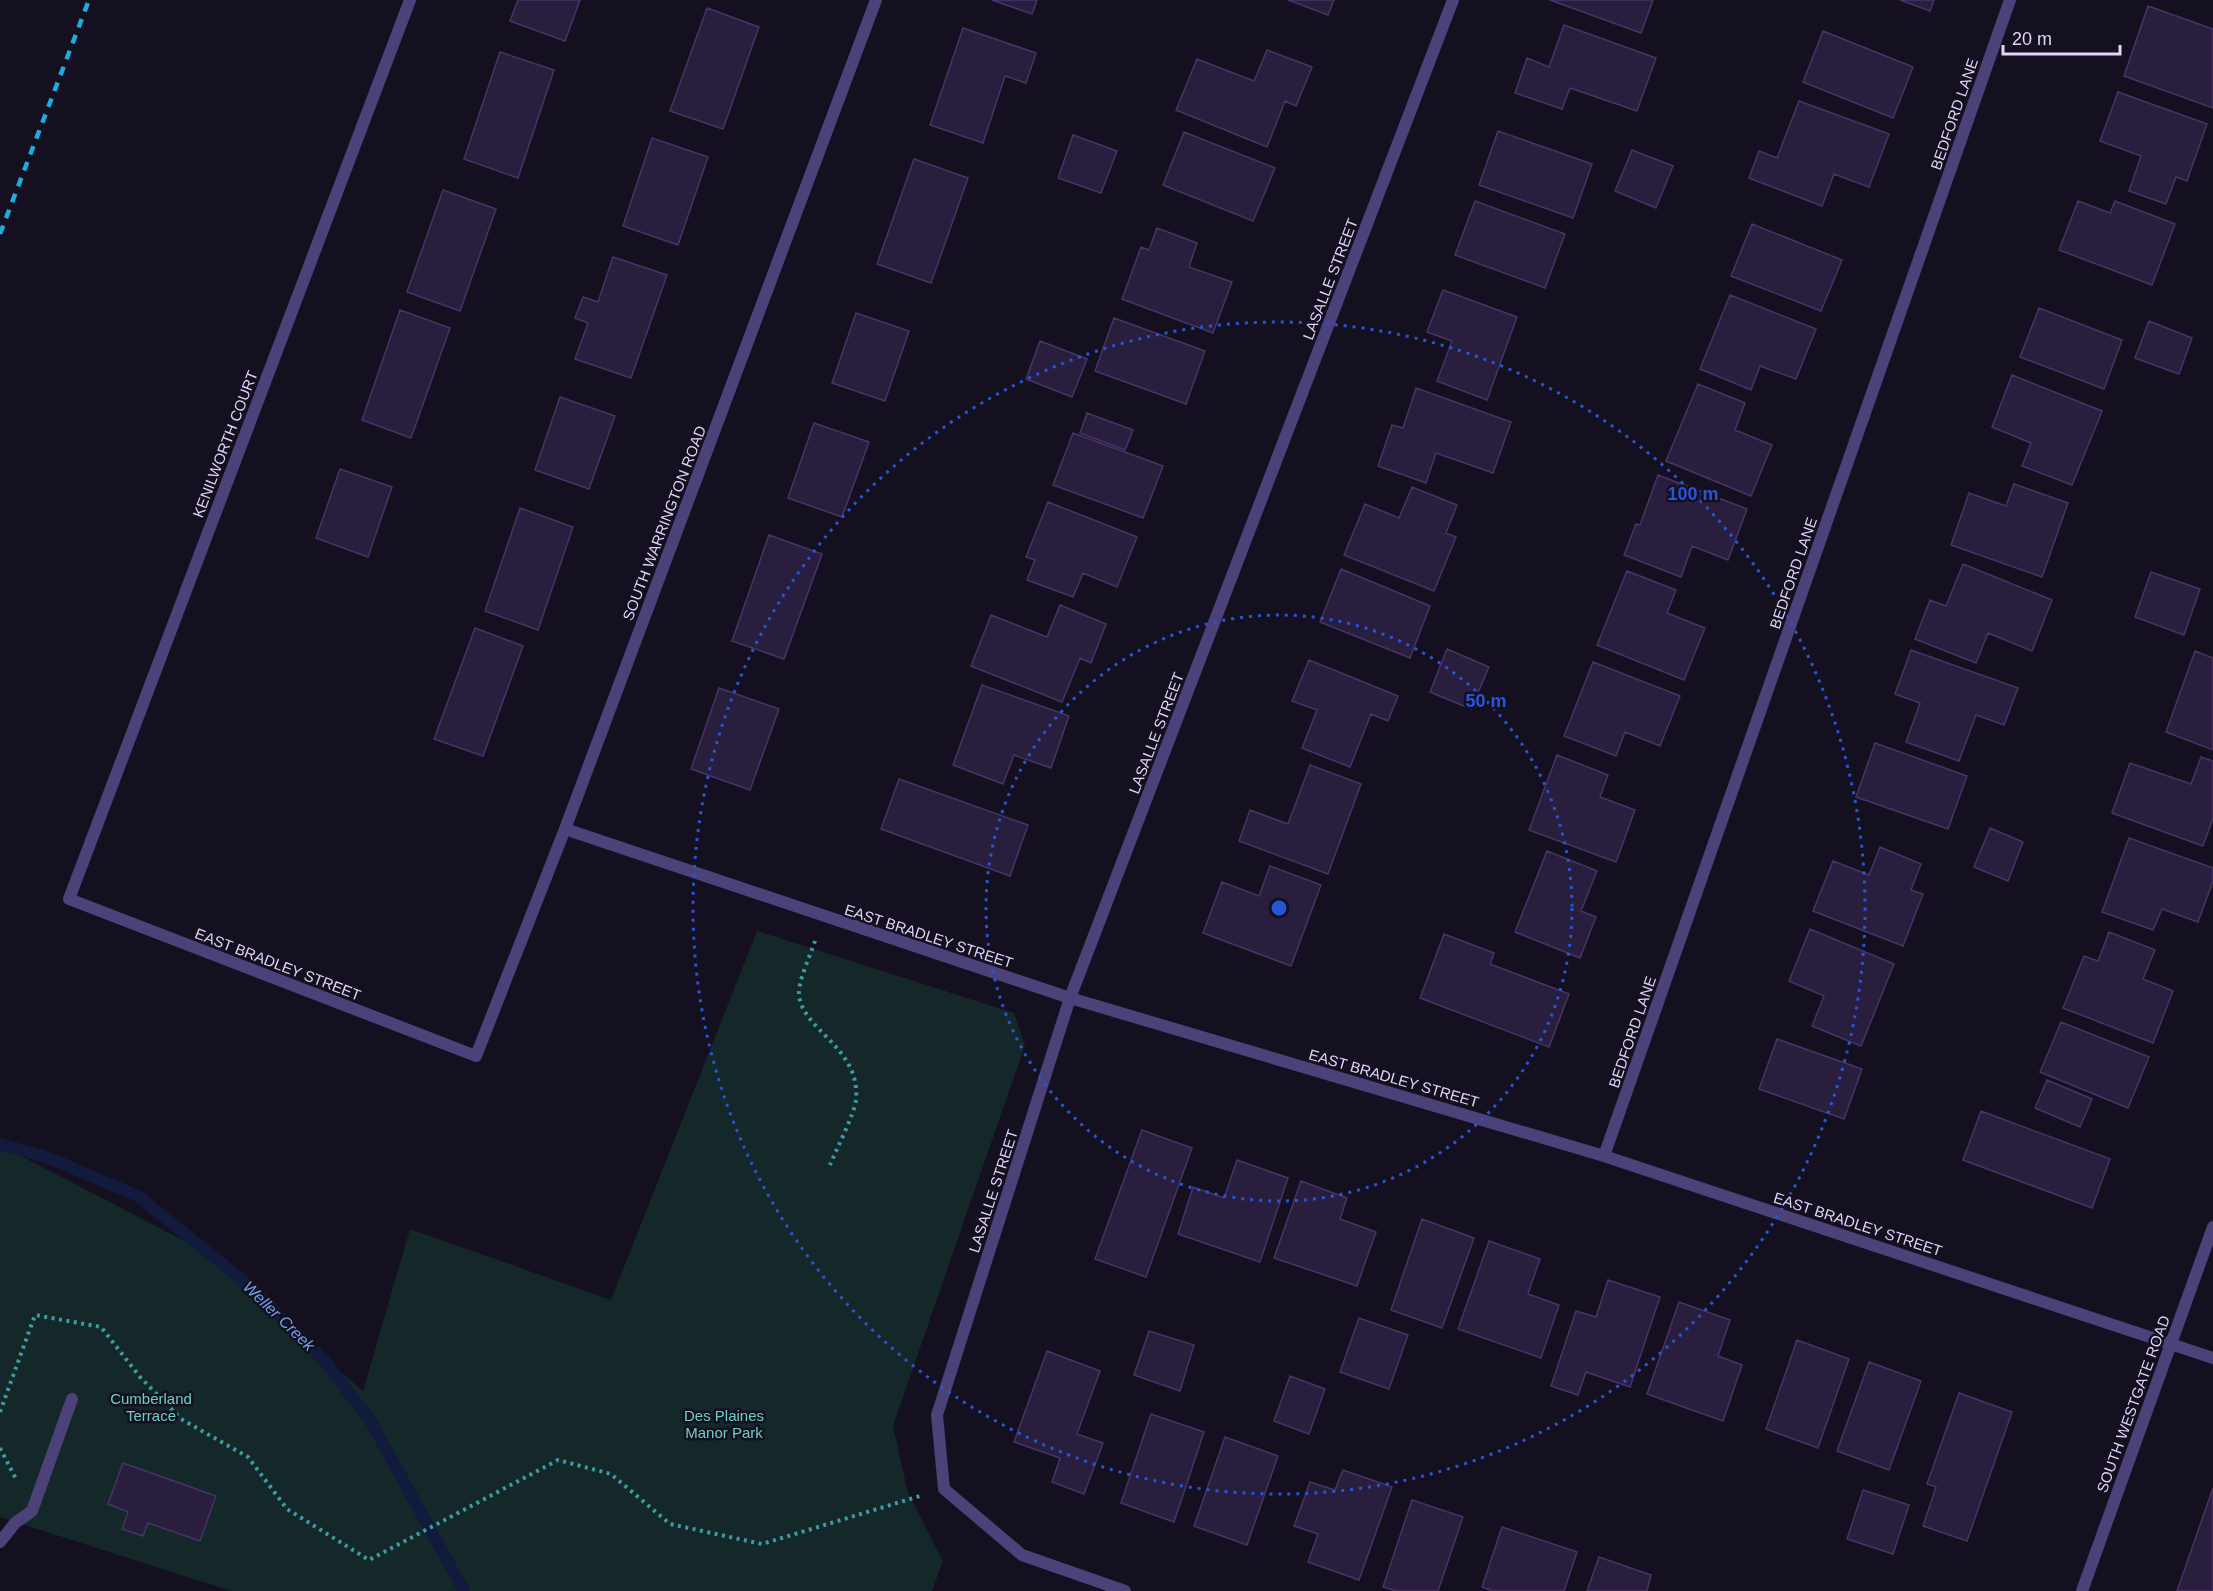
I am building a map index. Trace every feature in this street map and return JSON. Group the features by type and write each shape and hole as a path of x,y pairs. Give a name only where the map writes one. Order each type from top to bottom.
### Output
{"street":[{"name":"KENILWORTH COURT","path":"69,899 410,0"},
{"name":"SOUTH WARRINGTON ROAD","path":"476,1056 565,829 876,0"},
{"name":"LASALLE STREET","path":"944,1489 937,1415 1070,998 1453,0"},
{"name":"BEDFORD LANE","path":"1604,1156 2010,0"},
{"name":"EAST BRADLEY STREET","path":"565,829 1070,998 1604,1156 2213,1358"},
{"name":"EAST BRADLEY STREET","path":"69,899 476,1056"},
{"name":"SOUTH WESTGATE ROAD","path":"2082,1591 2213,1227"},
{"path":"0,1542 15,1522 32,1511 72,1399"},
{"path":"944,1489 1022,1555 1125,1591"}],"path":[{"path":"823,917 798,991 801,1008 843,1054 854,1077 856,1101 830,1165"},
{"path":"0,1412 35,1315 101,1327 140,1377 181,1419 248,1457 287,1509 369,1560 558,1460 611,1474 670,1524 762,1544 944,1489"}],"green space":[{"name":"Des Plaines Manor Park","path":"757,931 1014,1013 1025,1045 893,1426 908,1493 943,1561 932,1591 231,1591 0,1517 0,1145 196,1247 363,1391 410,1229 611,1300"}],"building":[{"path":"518,0 580,0 565,41 510,21"},
{"path":"992,0 1037,0 1032,14"},
{"path":"1288,0 1334,0 1328,15"},
{"path":"1550,0 1653,0 1641,33"},
{"path":"1900,0 1934,0 1930,11"},
{"path":"2148,6 2213,29 2213,108 2124,76"},
{"path":"707,8 759,27 723,129 670,111"},
{"path":"1564,25 1656,58 1637,111 1570,88 1562,109 1515,93 1527,58 1549,67"},
{"path":"963,28 1036,53 1026,83 1005,76 983,143 930,125"},
{"path":"1823,31 1913,67 1893,118 1803,82"},
{"path":"1267,50 1312,67 1296,106 1285,101 1267,147 1176,110 1197,59 1254,81"},
{"path":"500,52 554,70 518,178 464,159"},
{"path":"2118,92 2207,124 2187,181 2176,177 2166,204 2129,191 2141,156 2100,141"},
{"path":"1799,101 1889,134 1869,187 1834,174 1822,206 1749,178 1759,151 1777,158"},
{"path":"1498,131 1592,164 1573,218 1479,185"},
{"path":"1184,132 1275,168 1253,221 1163,185"},
{"path":"1073,135 1117,151 1101,193 1058,178"},
{"path":"652,138 708,157 678,245 623,226"},
{"path":"1632,150 1673,166 1656,208 1615,191"},
{"path":"914,159 968,178 931,283 877,264"},
{"path":"443,190 496,209 460,311 407,292"},
{"path":"1475,201 1565,234 1545,288 1455,255"},
{"path":"2078,201 2110,213 2115,201 2175,224 2152,285 2059,250"},
{"path":"1752,224 1842,260 1821,311 1731,276"},
{"path":"1157,228 1197,243 1189,267 1232,282 1213,333 1122,299 1141,247 1149,250"},
{"path":"613,257 667,275 631,378 575,359 588,323 575,318 583,297 598,302"},
{"path":"1443,290 1517,317 1487,400 1437,381 1452,341 1427,332"},
{"path":"1730,295 1816,329 1796,379 1760,366 1751,390 1700,369"},
{"path":"2039,308 2122,340 2104,389 2020,357"},
{"path":"400,310 450,328 411,438 362,420"},
{"path":"856,313 909,331 885,401 832,383"},
{"path":"1114,318 1205,351 1186,404 1095,371"},
{"path":"2149,321 2192,338 2179,374 2135,358"},
{"path":"1040,341 1087,359 1072,397 1026,379"},
{"path":"2012,375 2102,411 2072,485 2022,466 2031,443 1992,427"},
{"path":"1698,384 1745,403 1735,430 1772,445 1751,496 1666,461"},
{"path":"1416,388 1511,422 1493,473 1436,453 1426,483 1378,466 1392,425 1403,428"},
{"path":"560,397 615,416 589,489 535,470"},
{"path":"1087,413 1133,430 1125,450 1080,433"},
{"path":"814,423 869,442 842,517 788,498"},
{"path":"1073,433 1163,466 1143,518 1053,485"},
{"path":"340,469 392,487 368,557 316,538"},
{"path":"1658,475 1747,509 1728,560 1692,546 1681,577 1624,555 1636,524 1640,525"},
{"path":"2014,484 2068,503 2042,577 1951,545 1969,493 2006,506"},
{"path":"1412,487 1457,505 1446,533 1456,537 1434,591 1344,555 1365,504 1399,518"},
{"path":"1048,502 1137,537 1117,587 1083,573 1073,597 1027,580 1035,560 1026,557"},
{"path":"520,508 573,527 538,630 485,611"},
{"path":"769,535 822,554 784,659 732,641"},
{"path":"1963,564 2052,600 2032,651 1988,633 1976,663 1915,639 1930,600 1946,606"},
{"path":"1341,569 1430,606 1410,658 1320,622"},
{"path":"1627,571 1676,590 1667,613 1705,628 1684,680 1597,645"},
{"path":"2151,572 2200,589 2184,635 2135,617"},
{"path":"1060,605 1106,624 1091,663 1080,658 1062,702 971,666 991,615 1047,637"},
{"path":"475,628 523,646 483,756 434,739"},
{"path":"1447,649 1489,667 1471,709 1430,692"},
{"path":"1911,650 2018,688 2004,725 1976,715 1959,761 1906,742 1920,703 1895,694"},
{"path":"2195,651 2213,658 2213,750 2166,732"},
{"path":"1309,660 1398,696 1388,721 1371,714 1350,767 1302,748 1317,710 1292,701"},
{"path":"1593,662 1680,696 1660,746 1625,732 1616,756 1564,736"},
{"path":"982,685 1069,716 1051,768 1014,755 1003,784 953,765"},
{"path":"719,688 779,709 750,790 691,769"},
{"path":"1875,743 1967,776 1948,829 1856,797"},
{"path":"1557,755 1608,775 1600,797 1635,810 1616,862 1529,830"},
{"path":"2201,757 2213,761 2213,818 2203,846 2112,813 2130,763 2191,784"},
{"path":"1310,765 1361,784 1328,874 1239,841 1250,810 1288,824"},
{"path":"899,779 1028,825 1010,876 881,829"},
{"path":"1990,828 2023,842 2008,881 1974,867"},
{"path":"2129,838 2213,868 2213,881 2198,922 2162,909 2153,930 2102,912"},
{"path":"1880,847 1921,864 1911,890 1923,894 1903,946 1813,911 1833,861 1869,875"},
{"path":"1547,851 1597,871 1581,911 1596,917 1580,958 1515,932"},
{"path":"1270,866 1321,885 1291,966 1203,933 1222,882 1259,896"},
{"path":"1810,929 1894,964 1861,1046 1812,1026 1824,996 1789,981"},
{"path":"2109,932 2155,950 2143,979 2173,991 2153,1043 2063,1008 2084,956 2098,961"},
{"path":"1444,934 1494,953 1490,964 1569,994 1549,1047 1420,998"},
{"path":"2061,1022 2149,1057 2128,1108 2040,1072"},
{"path":"1777,1039 1862,1069 1844,1119 1759,1089"},
{"path":"2047,1080 2092,1099 2080,1127 2035,1108"},
{"path":"1981,1111 2110,1159 2092,1208 1963,1160"},
{"path":"1142,1130 1192,1148 1146,1277 1095,1259"},
{"path":"1237,1160 1288,1178 1260,1262 1178,1234 1193,1187 1224,1198"},
{"path":"1301,1181 1347,1198 1340,1219 1376,1232 1357,1286 1274,1258"},
{"path":"1422,1219 1474,1238 1442,1328 1391,1310"},
{"path":"1489,1241 1540,1259 1528,1294 1559,1305 1541,1358 1458,1329"},
{"path":"1608,1280 1660,1297 1630,1387 1586,1372 1578,1395 1551,1386 1576,1311 1596,1317"},
{"path":"1679,1302 1730,1320 1718,1356 1742,1365 1723,1421 1647,1394"},
{"path":"1359,1318 1408,1335 1389,1389 1340,1372"},
{"path":"1149,1331 1194,1345 1180,1391 1134,1375"},
{"path":"1797,1340 1849,1359 1818,1448 1766,1429"},
{"path":"1047,1351 1100,1371 1077,1434 1103,1443 1084,1494 1052,1482 1060,1458 1014,1442"},
{"path":"1869,1362 1921,1381 1889,1470 1837,1451"},
{"path":"1290,1376 1325,1389 1309,1434 1274,1421"},
{"path":"1959,1393 2012,1412 1967,1541 1923,1526 1936,1487 1927,1484"},
{"path":"1151,1414 1204,1432 1174,1522 1121,1503"},
{"path":"1225,1437 1278,1456 1247,1545 1194,1526"},
{"path":"123,1463 216,1496 200,1541 148,1523 143,1536 122,1529 128,1512 108,1504"},
{"path":"1343,1470 1392,1487 1359,1580 1308,1562 1318,1534 1294,1526 1310,1482 1335,1490"},
{"path":"2213,1488 2213,1591 2177,1591"},
{"path":"1863,1490 1909,1505 1893,1554 1847,1539"},
{"path":"1412,1500 1463,1517 1438,1591 1396,1591 1383,1587"},
{"path":"1502,1527 1577,1552 1564,1591 1493,1591 1482,1587"},
{"path":"1599,1557 1651,1575 1647,1591 1587,1591"}],"waterway":[{"name":"Weller Creek","path":"0,1144 49,1158 138,1196 246,1283 324,1360 370,1420 464,1591"}],"railway":[{"path":"0,234 89,0"}],"park label":[{"name":"Cumberland Terrace","path":"151,1406"}]}
